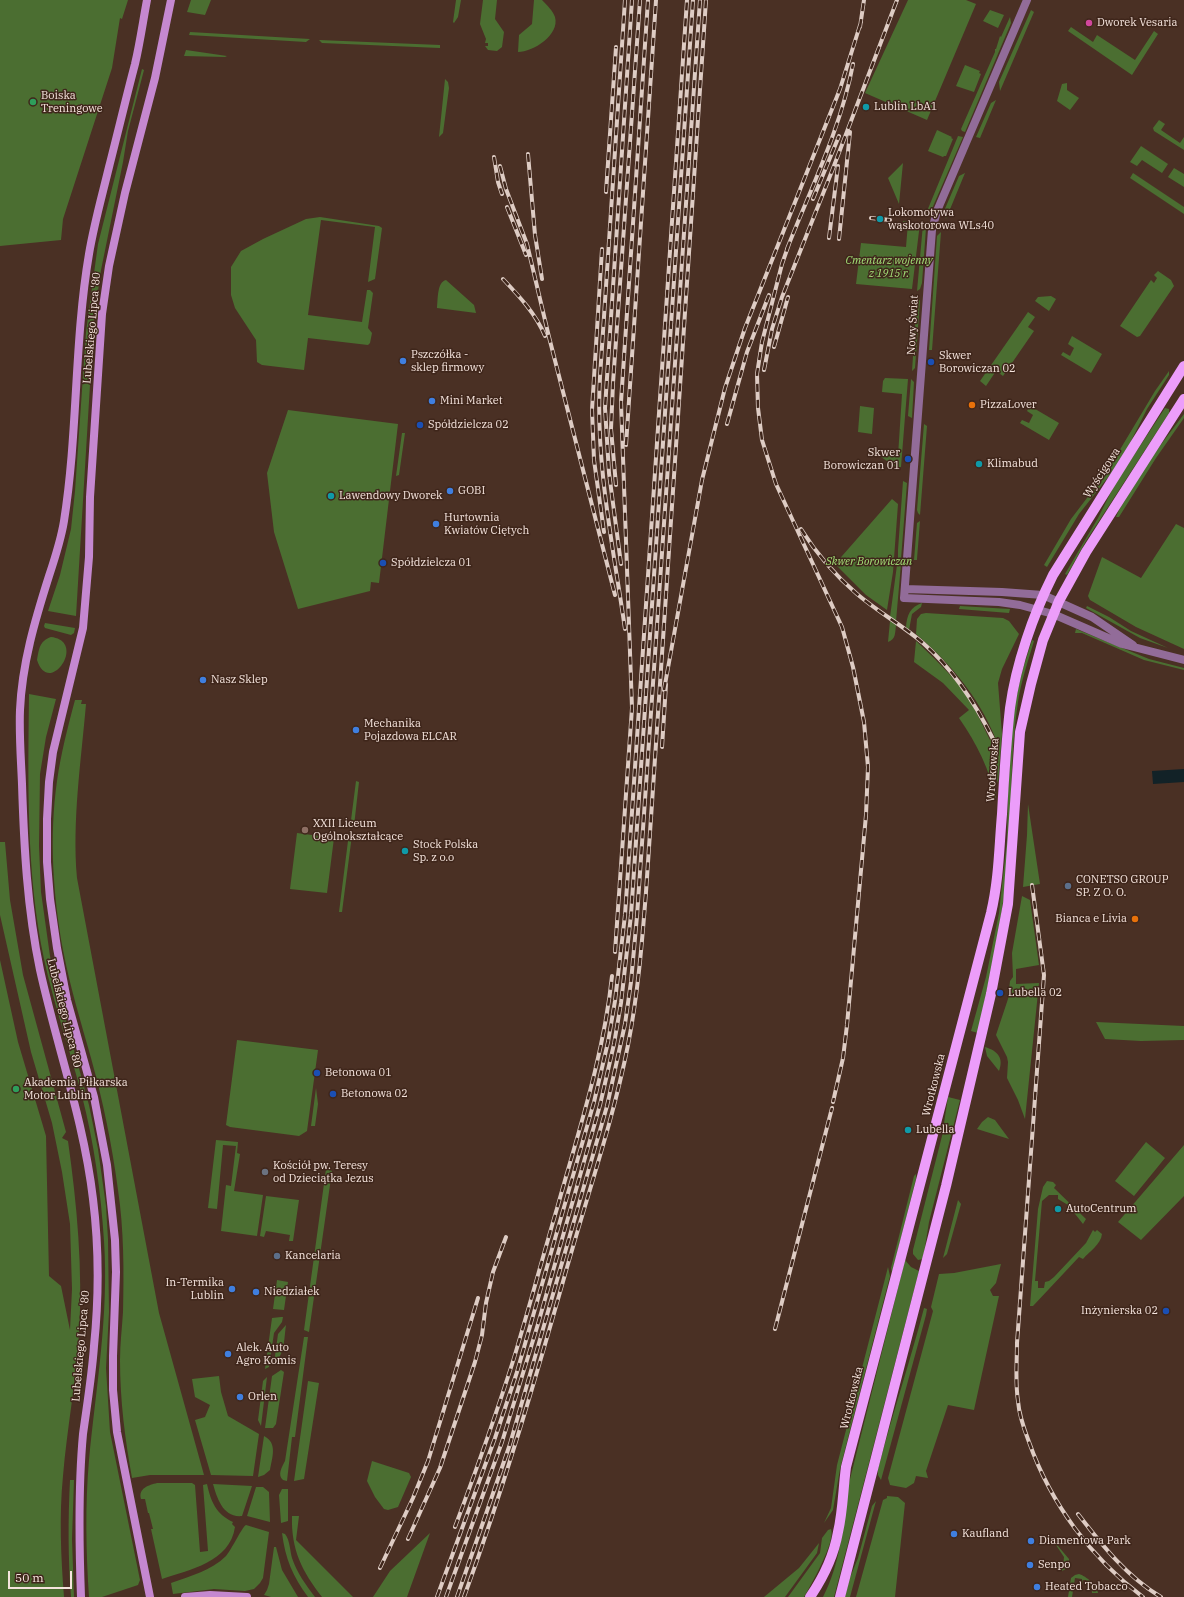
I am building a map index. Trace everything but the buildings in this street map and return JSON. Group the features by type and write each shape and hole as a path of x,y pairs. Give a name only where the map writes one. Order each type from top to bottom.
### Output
{"main road":[{"name":"Lubelskiego Lipca '80","path":"81,1597 79,1543 80,1482 83,1436 95,1342 97,1291 96,1242 93,1200 87,1155 70,1081 54,1027 40,969 31,923 23,836 20,713 23,672 33,629 64,524 70,479 81,309 90,252 97,213 135,63 147,0"},
{"name":"Lubelskiego Lipca '80","path":"150,1597 117,1432 113,1390 112,1356 116,1272 113,1212 107,1165 94,1097 67,1000 56,948 47,862 49,782 54,746 83,628 89,557 90,497 104,300 109,266 124,193 155,78 171,0"},
{"name":"Wyścigowa","path":"1044,595 1053,575 1084,524 1184,366"},
{"path":"840,1597 946,1186 980,1044 1008,904 1020,732 1030,684 1048,626 1059,601 1086,552 1184,398"},
{"name":"Wrotkowska","path":"810,1597 829,1562 837,1537 846,1467 991,913 997,887 1000,862 1010,707 1018,668 1044,595"},
{"path":"185,1597 210,1594 247,1597"}],"street":[{"name":"Nowy Świat","path":"1027,0 937,211 932,230 904,598 999,602 1038,609"},
{"path":"905,589 1044,595 1092,617 1125,638 1136,648"},
{"path":"1038,609 1122,644 1184,660"}],"green space":[{"path":"0,0 128,0 122,19 120,18 112,68 63,219 61,240 0,246"},
{"path":"191,0 211,0 205,15 187,12"},
{"path":"456,0 461,0 458,17 454,23 453,22"},
{"path":"483,0 497,0 495,19 504,32 502,47 497,51 488,50 485,46 488,46 488,43 485,43 486,39 480,24"},
{"path":"534,0 542,0 548,6 555,17 555,24 549,36 538,46 518,52 519,35 532,24"},
{"path":"908,0 966,0 976,4 927,120 865,93"},
{"path":"990,10 1004,15 998,28 983,21"},
{"path":"1031,10 1034,12 1000,91 999,82"},
{"path":"1010,17 1011,23 965,132 962,131 961,129 995,52 1000,36 1001,37"},
{"path":"1071,27 1093,42 1097,35 1135,60 1154,31 1158,34 1132,75 1068,31"},
{"path":"190,32 310,39 306,42 189,35"},
{"path":"319,40 440,45 440,48 322,43"},
{"path":"186,50 227,56 184,56"},
{"path":"965,65 980,71 979,73 981,74 974,92 956,86"},
{"path":"142,69 144,70 128,131 101,270 94,319 76,616 48,611 60,575 71,529 86,332 98,244"},
{"path":"445,79 448,82 449,88 443,133 439,137"},
{"path":"1067,83 1067,90 1079,98 1070,110 1057,101 1062,84"},
{"path":"996,100 980,138 976,137 991,103"},
{"path":"1159,120 1165,124 1161,130 1180,143 1184,137 1184,150 1154,131 1153,128"},
{"path":"937,130 952,137 951,138 953,139 946,156 943,157 928,151"},
{"path":"958,136 963,137 931,211 925,216"},
{"path":"1141,146 1168,164 1162,173 1142,160 1137,166 1130,162"},
{"path":"903,163 899,204 888,178"},
{"path":"1174,168 1184,174 1184,187 1168,177"},
{"path":"965,173 946,219 944,211 959,176"},
{"path":"1133,173 1184,207 1184,214 1130,178"},
{"path":"320,217 379,226 382,228 375,279 368,282 375,227 321,220 308,315 362,322 367,290 370,290 373,293 368,328 372,333 370,343 368,345 308,338 304,370 262,365 257,362 256,340 235,308 231,295 231,267 241,251 306,219"},
{"name":"Cmentarz wojenny z 1915 r.","path":"903,221 920,223 912,289 856,284 861,243 906,247 908,223 903,223"},
{"path":"923,224 926,228 922,283 920,289 917,291"},
{"path":"941,232 932,350 929,350 937,236"},
{"path":"1158,271 1171,280 1174,286 1140,336 1137,337 1120,326 1151,280 1154,283 1157,278 1154,275"},
{"path":"446,280 474,305 476,313 437,308 439,287 443,281"},
{"path":"917,296 920,301 915,368 912,371"},
{"path":"1051,296 1056,299 1049,311 1035,301 1038,297"},
{"path":"1028,312 1035,317 1028,327 1034,331 1003,376 996,371 986,386 980,381"},
{"path":"1072,336 1102,354 1091,373 1061,355 1063,352 1070,356 1074,348 1068,344"},
{"path":"1169,371 1169,375 1147,409 1129,445 1109,476 1079,514 1047,567 1044,565 1071,519 1106,473 1155,391"},
{"path":"885,378 908,379 901,467 896,467 878,455 898,456 902,394 882,392 883,381"},
{"path":"911,379 914,382 912,418 908,416"},
{"path":"860,406 874,408 872,434 858,432"},
{"path":"1030,406 1059,423 1049,440 1020,423 1022,420 1029,423 1033,415 1027,411"},
{"path":"1165,408 1169,409 1169,413 1086,541 1067,575 1065,574 1098,518 1115,484"},
{"path":"288,410 398,424 379,583 371,582 370,591 298,609 274,532 267,473"},
{"path":"1184,414 1184,418 1156,458 1119,517 1116,517 1150,459"},
{"path":"924,424 927,426 920,515 917,510"},
{"path":"402,433 405,433 399,475 396,476"},
{"path":"903,481 907,483 901,559 898,558 898,550"},
{"name":"Skwer Borowiczan","path":"892,499 898,504 893,572 887,610 866,595 835,564"},
{"path":"920,521 917,560 914,560 917,523"},
{"path":"1176,524 1184,528 1184,649 1136,627 1090,600 1088,596 1102,557 1141,578"},
{"path":"901,564 896,621 890,617 897,565"},
{"path":"922,603 921,607 912,614 909,630 906,627 908,615 912,609"},
{"path":"960,606 1010,609 1009,613 959,609"},
{"path":"1087,606 1109,617 1131,631 1168,648 1140,638 1086,608"},
{"path":"926,613 1003,618 1009,621 1019,634 1002,669 998,683 1002,734 998,783 989,757 996,784 996,800 990,778 982,758 972,738 959,718 969,710 943,683 914,662 916,641 948,672 960,686 975,710 990,740 995,737 980,708 962,681 916,634 917,619 921,614"},
{"path":"890,621 896,625 894,637 888,642"},
{"path":"45,623 75,628 74,633 71,635 45,628"},
{"path":"1076,629 1149,659 1184,668 1184,670 1144,660 1082,633 1075,633"},
{"path":"51,637 62,641 66,648 66,656 62,664 56,670 49,673 43,670 37,660 42,643"},
{"path":"1032,640 1034,641 1021,687 1015,723 1007,872 994,952 978,1033 971,1031 986,977 999,913 1007,840 1008,791 1013,712 1022,672"},
{"path":"29,694 56,699 46,737 40,774 39,846 41,892 50,956 56,984 89,1105 98,1149 106,1206 108,1239 109,1312 106,1368 110,1432 140,1580 138,1585 102,1597 89,1597 86,1528 89,1460 101,1351 105,1296 103,1223 99,1186 90,1132 77,1079 48,976 38,927 29,827"},
{"path":"75,700 82,700 81,704 86,704 76,813 77,878 159,1313 204,1475 150,1475 132,1478 129,1463 123,1419 120,1375 123,1312 123,1251 120,1205 113,1156 103,1107 66,964 57,908 53,866 53,823 57,781 67,730"},
{"path":"356,781 359,782 354,826 350,828"},
{"path":"1028,804 1040,884 1023,887 1027,835"},
{"path":"297,833 334,838 327,893 290,889"},
{"path":"349,833 352,835 342,912 339,912"},
{"path":"0,842 5,842 10,900 23,975 66,1132 62,1138 68,1141 74,1189 80,1261 80,1310 78,1352 65,1458 61,1506 64,1597 0,1597 0,960 18,1042 46,1136 49,1276 61,1286 70,1330 72,1289 70,1224 62,1172 52,1123 31,1052 0,915"},
{"path":"1022,896 1030,900 1039,965 1016,969 1016,984 1039,983 1025,1119 1018,1100 1007,1078 1007,1057 996,1035 1008,999 1010,981 1013,977 1012,953"},
{"path":"1096,1022 1184,1026 1184,1040 1141,1041 1105,1039"},
{"path":"237,1040 318,1050 307,1131 299,1136 230,1127 226,1125"},
{"path":"985,1047 999,1056 1001,1062 999,1071 987,1056"},
{"path":"316,1088 318,1104 315,1126 311,1126"},
{"path":"948,1097 960,1100 929,1222 923,1259 918,1260 913,1254 913,1250 942,1136"},
{"path":"988,1117 995,1120 1009,1139 977,1129"},
{"path":"216,1140 238,1142 237,1153 240,1154 234,1191 263,1195 257,1236 221,1231 226,1185 231,1186 236,1146 223,1145 217,1209 208,1208"},
{"path":"1146,1142 1165,1158 1134,1196 1115,1181"},
{"path":"1184,1145 1184,1196 1141,1240 1118,1222"},
{"path":"326,1169 332,1171 309,1332 304,1330"},
{"path":"916,1174 892,1273 891,1268 914,1176"},
{"path":"1047,1181 1053,1182 1056,1185 1054,1188 1086,1219 1083,1224 1068,1205 1058,1199 1058,1195 1049,1195 1042,1201 1035,1281 1038,1281 1038,1288 1044,1288 1045,1282 1054,1277 1086,1243 1093,1230 1095,1232 1097,1230 1102,1234 1097,1244 1083,1259 1079,1257 1033,1306 1030,1306 1038,1209 1043,1187"},
{"path":"266,1196 299,1200 293,1241 289,1241 290,1235 266,1231 264,1237 260,1236"},
{"path":"958,1200 961,1204 947,1254 943,1258"},
{"path":"905,1260 911,1267 919,1271 834,1597 823,1597 834,1571 843,1531 847,1491"},
{"path":"1001,1264 996,1283 990,1290 993,1296 999,1296 974,1410 948,1405 926,1471 928,1478 916,1476 914,1483 906,1488 890,1485 888,1478 933,1311 931,1307 939,1274 954,1273"},
{"path":"888,1267 890,1276 840,1469 833,1510 824,1523 831,1508 837,1465"},
{"path":"277,1280 288,1282 284,1310 273,1309"},
{"path":"924,1308 927,1309 926,1315 881,1480 878,1475 878,1469"},
{"path":"283,1317 282,1322 274,1333 269,1367 265,1369 272,1318"},
{"path":"286,1325 282,1351 278,1360 274,1363 278,1334"},
{"path":"304,1337 308,1337 295,1437 292,1437 287,1481 281,1478 280,1473 285,1461"},
{"path":"281,1370 284,1372 276,1424 273,1428 265,1428 272,1376"},
{"path":"219,1376 221,1392 228,1416 259,1434 253,1476 211,1475 195,1420 205,1417 210,1405 195,1397 192,1379"},
{"path":"267,1377 261,1426 258,1420 263,1381"},
{"path":"308,1381 319,1383 304,1479 294,1481"},
{"path":"264,1436 273,1447 273,1456 270,1470 264,1475 258,1477"},
{"path":"372,1461 409,1473 411,1477 398,1507 388,1510 384,1509 375,1497 367,1481"},
{"path":"70,1480 74,1480 72,1539 74,1597 71,1597 69,1568"},
{"path":"157,1483 192,1483 195,1485 200,1552 208,1551 203,1485 207,1484 210,1496 218,1511 233,1522 232,1524 235,1527 232,1539 225,1549 217,1556 196,1568 162,1579 149,1513 145,1499 141,1499 140,1495 145,1488"},
{"path":"213,1484 252,1486 242,1516 230,1514 222,1506"},
{"path":"256,1487 263,1487 269,1492 270,1522 247,1516"},
{"path":"282,1489 288,1489 288,1521 281,1523 279,1495"},
{"path":"887,1496 898,1497 905,1503 895,1597 856,1597 883,1500 887,1498"},
{"path":"876,1501 850,1597 845,1597 849,1580 858,1558 872,1506"},
{"path":"292,1516 299,1516 296,1540 353,1597 322,1597 303,1569 299,1560 293,1539"},
{"path":"246,1525 269,1532 263,1578 254,1589 245,1591 214,1589 173,1594 171,1583 214,1566 226,1556"},
{"path":"831,1529 832,1535 830,1543 817,1573 804,1597 788,1597 820,1553 822,1538 828,1530"},
{"path":"282,1533 285,1534 288,1539 296,1569 315,1597 308,1597 294,1575 285,1551"},
{"path":"430,1533 407,1597 373,1597 390,1571"},
{"path":"1052,1539 1069,1559 1069,1563 1065,1570 1061,1571 1061,1568 1063,1568 1064,1557"},
{"path":"819,1543 817,1553 785,1597 764,1597 799,1568"},
{"path":"274,1547 276,1547 282,1570 298,1597 271,1597 264,1595 269,1584"},
{"path":"1079,1574 1085,1577 1096,1587 1098,1593 1092,1593 1092,1587 1087,1586 1086,1580 1083,1580 1082,1585 1082,1579 1075,1578 1072,1597 1068,1597 1071,1578"}],"shaded area":[{"path":"1184,769 1184,782 1153,784 1152,771"}],"railway":[{"path":"625,0 599,409 600,440 606,503 625,629"},
{"path":"621,564 609,473 605,408 632,0"},
{"path":"616,485 611,429 613,383 640,0"},
{"path":"615,952 632,708 621,402 648,0"},
{"path":"626,445 656,0"},
{"path":"437,1597 495,1438 517,1372 594,1102 608,1042 615,1001 625,915 687,0"},
{"path":"446,1597 502,1442 538,1324 600,1105 614,1044 621,1003 631,915 693,0"},
{"path":"457,1597 510,1444 607,1106 625,1024 631,982 637,916 700,0"},
{"path":"464,1597 518,1435 615,1102 628,1045 637,988 646,892 706,0"},
{"path":"860,27 864,0"},
{"path":"764,370 772,329 782,297 897,0"},
{"path":"664,690 702,480 725,388 745,328 840,89 861,22"},
{"path":"606,192 616,47"},
{"path":"787,249 833,135 848,88 853,64"},
{"path":"839,239 850,132"},
{"path":"813,199 839,136"},
{"path":"528,154 535,235 542,279"},
{"path":"494,157 498,182 502,194"},
{"path":"500,166 506,189 527,244 549,337 615,595"},
{"path":"829,238 838,166"},
{"path":"507,207 526,255"},
{"path":"871,218 890,220"},
{"path":"789,244 782,264 762,342 757,374 758,408 762,440 776,484 842,627 853,667 864,722 868,767 866,815 847,1025 843,1058 833,1102"},
{"path":"602,249 592,410 594,460 604,532"},
{"path":"503,279 532,313 545,336"},
{"path":"727,424 747,352 769,295"},
{"path":"774,347 788,297"},
{"path":"801,529 834,572 849,587 873,607 915,636 934,653 963,688 993,739"},
{"path":"662,747 666,684"},
{"path":"1032,885 1044,975 1017,1343 1017,1394 1021,1417 1029,1442 1038,1465 1061,1508 1075,1528 1106,1565 1143,1597"},
{"path":"455,1527 486,1443 514,1358 574,1149 597,1063 612,976"},
{"path":"775,1329 832,1108"},
{"path":"408,1539 440,1468 475,1362 482,1335 486,1303 493,1272 506,1237"},
{"path":"380,1568 413,1498 428,1461 478,1298"},
{"path":"1078,1514 1116,1560 1137,1580 1161,1597"}],"place":[{"name":"Dworek Vesaria","path":"1089,23"},
{"name":"Boiska Treningowe","path":"33,102"},
{"name":"Lublin LbA1","path":"866,107"},
{"name":"Lokomotywa wąskotorowa WLs40","path":"880,219"},
{"name":"Pszczółka - sklep firmowy","path":"403,361"},
{"name":"Skwer Borowiczan 02","path":"931,362"},
{"name":"Mini Market","path":"432,401"},
{"name":"PizzaLover","path":"972,405"},
{"name":"Spółdzielcza 02","path":"420,425"},
{"name":"Skwer Borowiczan 01","path":"908,459"},
{"name":"Klimabud","path":"979,464"},
{"name":"GOBI","path":"450,491"},
{"name":"Lawendowy Dworek","path":"331,496"},
{"name":"Hurtownia Kwiatów Ciętych","path":"436,524"},
{"name":"Spółdzielcza 01","path":"383,563"},
{"name":"Nasz Sklep","path":"203,680"},
{"name":"Mechanika Pojazdowa ELCAR","path":"356,730"},
{"name":"XXII Liceum Ogólnokształcące","path":"305,830"},
{"name":"Stock Polska Sp. z o.o","path":"405,851"},
{"name":"CONETSO GROUP SP. Z O. O.","path":"1068,886"},
{"name":"Bianca e Livia","path":"1135,919"},
{"name":"Lubella 02","path":"1000,993"},
{"name":"Betonowa 01","path":"317,1073"},
{"name":"Akademia Piłkarska Motor Lublin","path":"16,1089"},
{"name":"Betonowa 02","path":"333,1094"},
{"name":"Lubella","path":"908,1130"},
{"name":"Kościół pw. Teresy od Dzieciątka Jezus","path":"265,1172"},
{"name":"AutoCentrum","path":"1058,1209"},
{"name":"Kancelaria","path":"277,1256"},
{"name":"In-Termika Lublin","path":"232,1289"},
{"name":"Niedziałek","path":"256,1292"},
{"name":"Inżynierska 02","path":"1166,1311"},
{"name":"Alek. Auto Agro Komis","path":"228,1354"},
{"name":"Orlen","path":"240,1397"},
{"name":"Kaufland","path":"954,1534"},
{"name":"Diamentowa Park","path":"1031,1541"},
{"name":"Senpo","path":"1030,1565"},
{"name":"Heated Tobacco","path":"1037,1587"}]}
